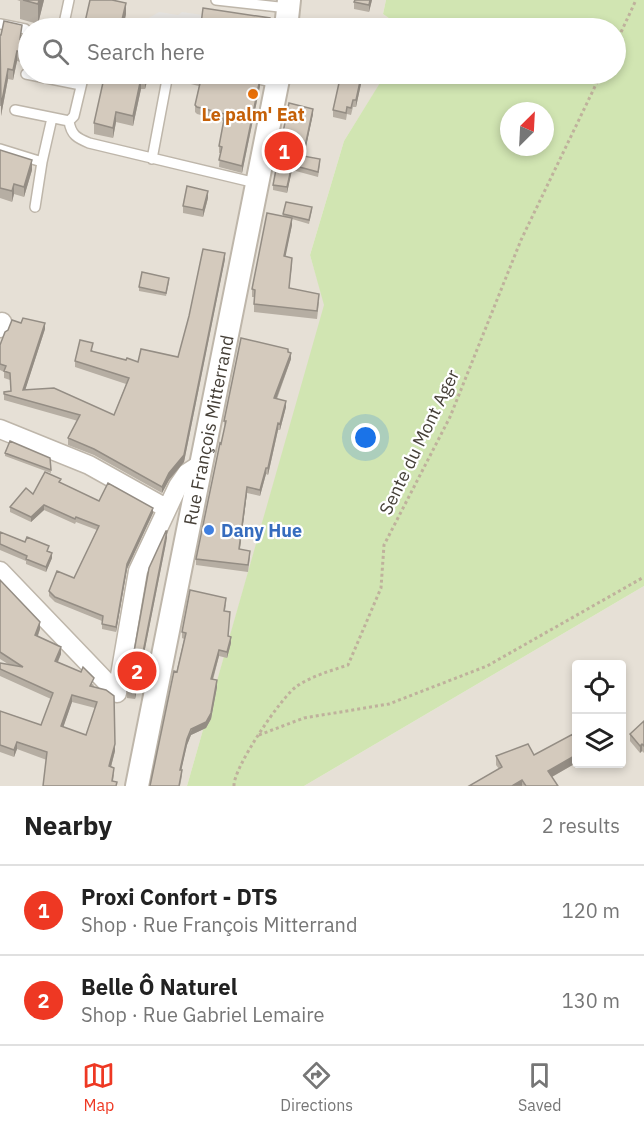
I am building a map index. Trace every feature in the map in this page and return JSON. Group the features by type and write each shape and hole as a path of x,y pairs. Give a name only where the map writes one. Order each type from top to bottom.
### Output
{"street":[{"name":"Rue François Mitterrand","path":"137,786 277,84"},
{"path":"0,429 88,465 166,508"},
{"path":"0,571 117,693 138,571 178,486 187,473 201,464"}],"lane":[{"path":"65,18 69,0"},
{"path":"216,0 288,12"},
{"path":"0,24 18,28"},
{"path":"69,121 74,116 81,85 76,84"},
{"path":"152,159 166,84"},
{"path":"15,110 69,121"},
{"path":"35,207 52,118"},
{"path":"69,121 71,132 77,138 152,159 258,183"},
{"path":"0,149 42,162"}],"path":[{"path":"626,20 636,0"},
{"name":"Sente du Mont Ager","path":"234,786 233,779 249,748 294,688 321,674 348,665 381,588 384,545 450,417 520,240 596,84"},
{"path":"258,736 304,718 389,704 487,666 644,577"}],"shaded area":[{"path":"0,0 386,0 383,14 389,18 18,18 18,84 380,84 344,141 310,255 325,305 187,786 0,786"},
{"path":"159,12 203,15 203,18 149,18"},
{"path":"644,586 644,786 304,786"}],"green space":[{"path":"386,0 644,0 644,586 304,786 187,786 324,305 310,255 344,141 379,84 626,84 626,18 389,18 383,14"}],"building":[{"path":"23,0 39,0 38,4"},
{"path":"90,0 112,0 126,3 122,18 86,18"},
{"path":"355,0 370,0 369,5 354,2"},
{"path":"203,8 270,18 202,18"},
{"path":"4,21 18,24 18,51 13,70 8,69 1,106 0,35"},
{"path":"103,84 140,84 133,116 116,112 113,128 94,123"},
{"path":"200,84 259,84 242,166 219,160 222,147 219,146 225,114 195,105"},
{"path":"339,84 359,84 356,100 353,100 351,108 347,107 346,113 333,110"},
{"path":"289,103 313,109 303,156 320,159 318,172 292,165 287,187 273,185 278,159 275,157 276,152 279,152"},
{"path":"0,150 32,160 24,187 14,184 12,191 0,188"},
{"path":"187,186 208,191 203,210 183,206"},
{"path":"286,202 312,207 309,220 283,214"},
{"path":"267,213 292,218 284,256 292,258 289,288 319,294 317,311 254,304 255,290 252,289"},
{"path":"203,249 225,253 184,455 169,473 162,487 94,449 68,438 80,415 4,394 4,392 11,391 10,373 4,371 6,366 0,364 0,345 12,320 21,323 23,318 45,323 23,390 54,388 114,415 129,378 75,361 80,340 93,343 91,351 126,360 127,358 138,362 141,349 178,357"},
{"path":"142,272 169,278 166,293 139,287"},
{"path":"241,338 288,349 291,353 274,398 286,401 280,424 278,423 268,468 266,468 260,490 247,487 239,549 250,551 248,565 196,559 226,421 224,421"},
{"path":"10,441 50,458 51,470 5,453"},
{"path":"45,472 61,479 59,482 99,501 108,483 153,508 127,564 116,627 102,624 103,616 55,597 49,591 57,571 74,578 99,526 76,517 75,519 44,505 31,517 10,507 26,488 33,494"},
{"path":"166,531 135,693 127,691 149,568"},
{"path":"0,532 25,542 27,537 49,546 47,551 52,553 46,567 0,544"},
{"path":"0,580 40,622 35,635 61,647 55,661 81,672 83,667 94,678 90,686 106,690 114,696 115,744 109,766 114,768 112,781 117,782 116,786 43,786 47,752 17,742 14,750 0,745 0,711 41,725 53,693 0,669 0,663 23,667 0,652","holes":["72,695 97,702 86,735 61,726"]},
{"path":"190,590 226,598 224,611 230,612 228,636 231,637 227,652 219,650 211,679 217,680 211,713 206,722 191,729 187,739 179,786 150,786 174,671 177,672 186,633 182,632"},
{"path":"644,721 644,746 642,744 640,746 630,734"},
{"path":"572,735 572,757 548,771 558,786 526,786 522,780 512,786 469,786 502,767 496,756 528,744 534,755"}],"place":[{"name":"Le palm' Eat","path":"253,94"},
{"name":"Proxi Confort - DTS","path":"284,151"},
{"name":"Dany Hue","path":"209,530"},
{"name":"Belle Ô Naturel","path":"137,671"}]}
